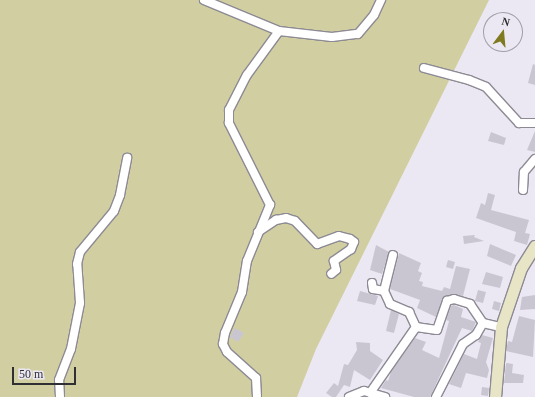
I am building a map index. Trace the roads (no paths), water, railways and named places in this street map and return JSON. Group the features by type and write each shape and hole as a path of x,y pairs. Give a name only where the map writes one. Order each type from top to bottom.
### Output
{"street":[{"path":"204,0 279,31 332,36 358,34 374,15 382,0"},
{"path":"257,397 256,378 227,352 223,344 224,333 242,292 247,261 270,205 229,123 229,110 246,75 279,31"},
{"path":"424,68 469,80 486,87 519,123 535,123"},
{"path":"60,397 59,380 71,349 80,303 77,264 80,252 114,211 120,195 127,158"},
{"path":"523,190 524,172 535,159"},
{"path":"258,232 276,220 286,218 295,221 317,244 339,236 350,239 354,242 351,249 334,261 336,270 331,274"},
{"path":"495,397 501,327 521,268 535,246"},
{"path":"393,255 384,291 390,304 409,312 416,327"},
{"path":"372,282 373,289 384,291"},
{"path":"416,327 437,330 447,301 454,299 470,304 483,323 501,327"},
{"path":"436,397 464,344 476,335 483,323"},
{"path":"370,393 416,327"},
{"path":"349,397 364,391 385,397"}]}
